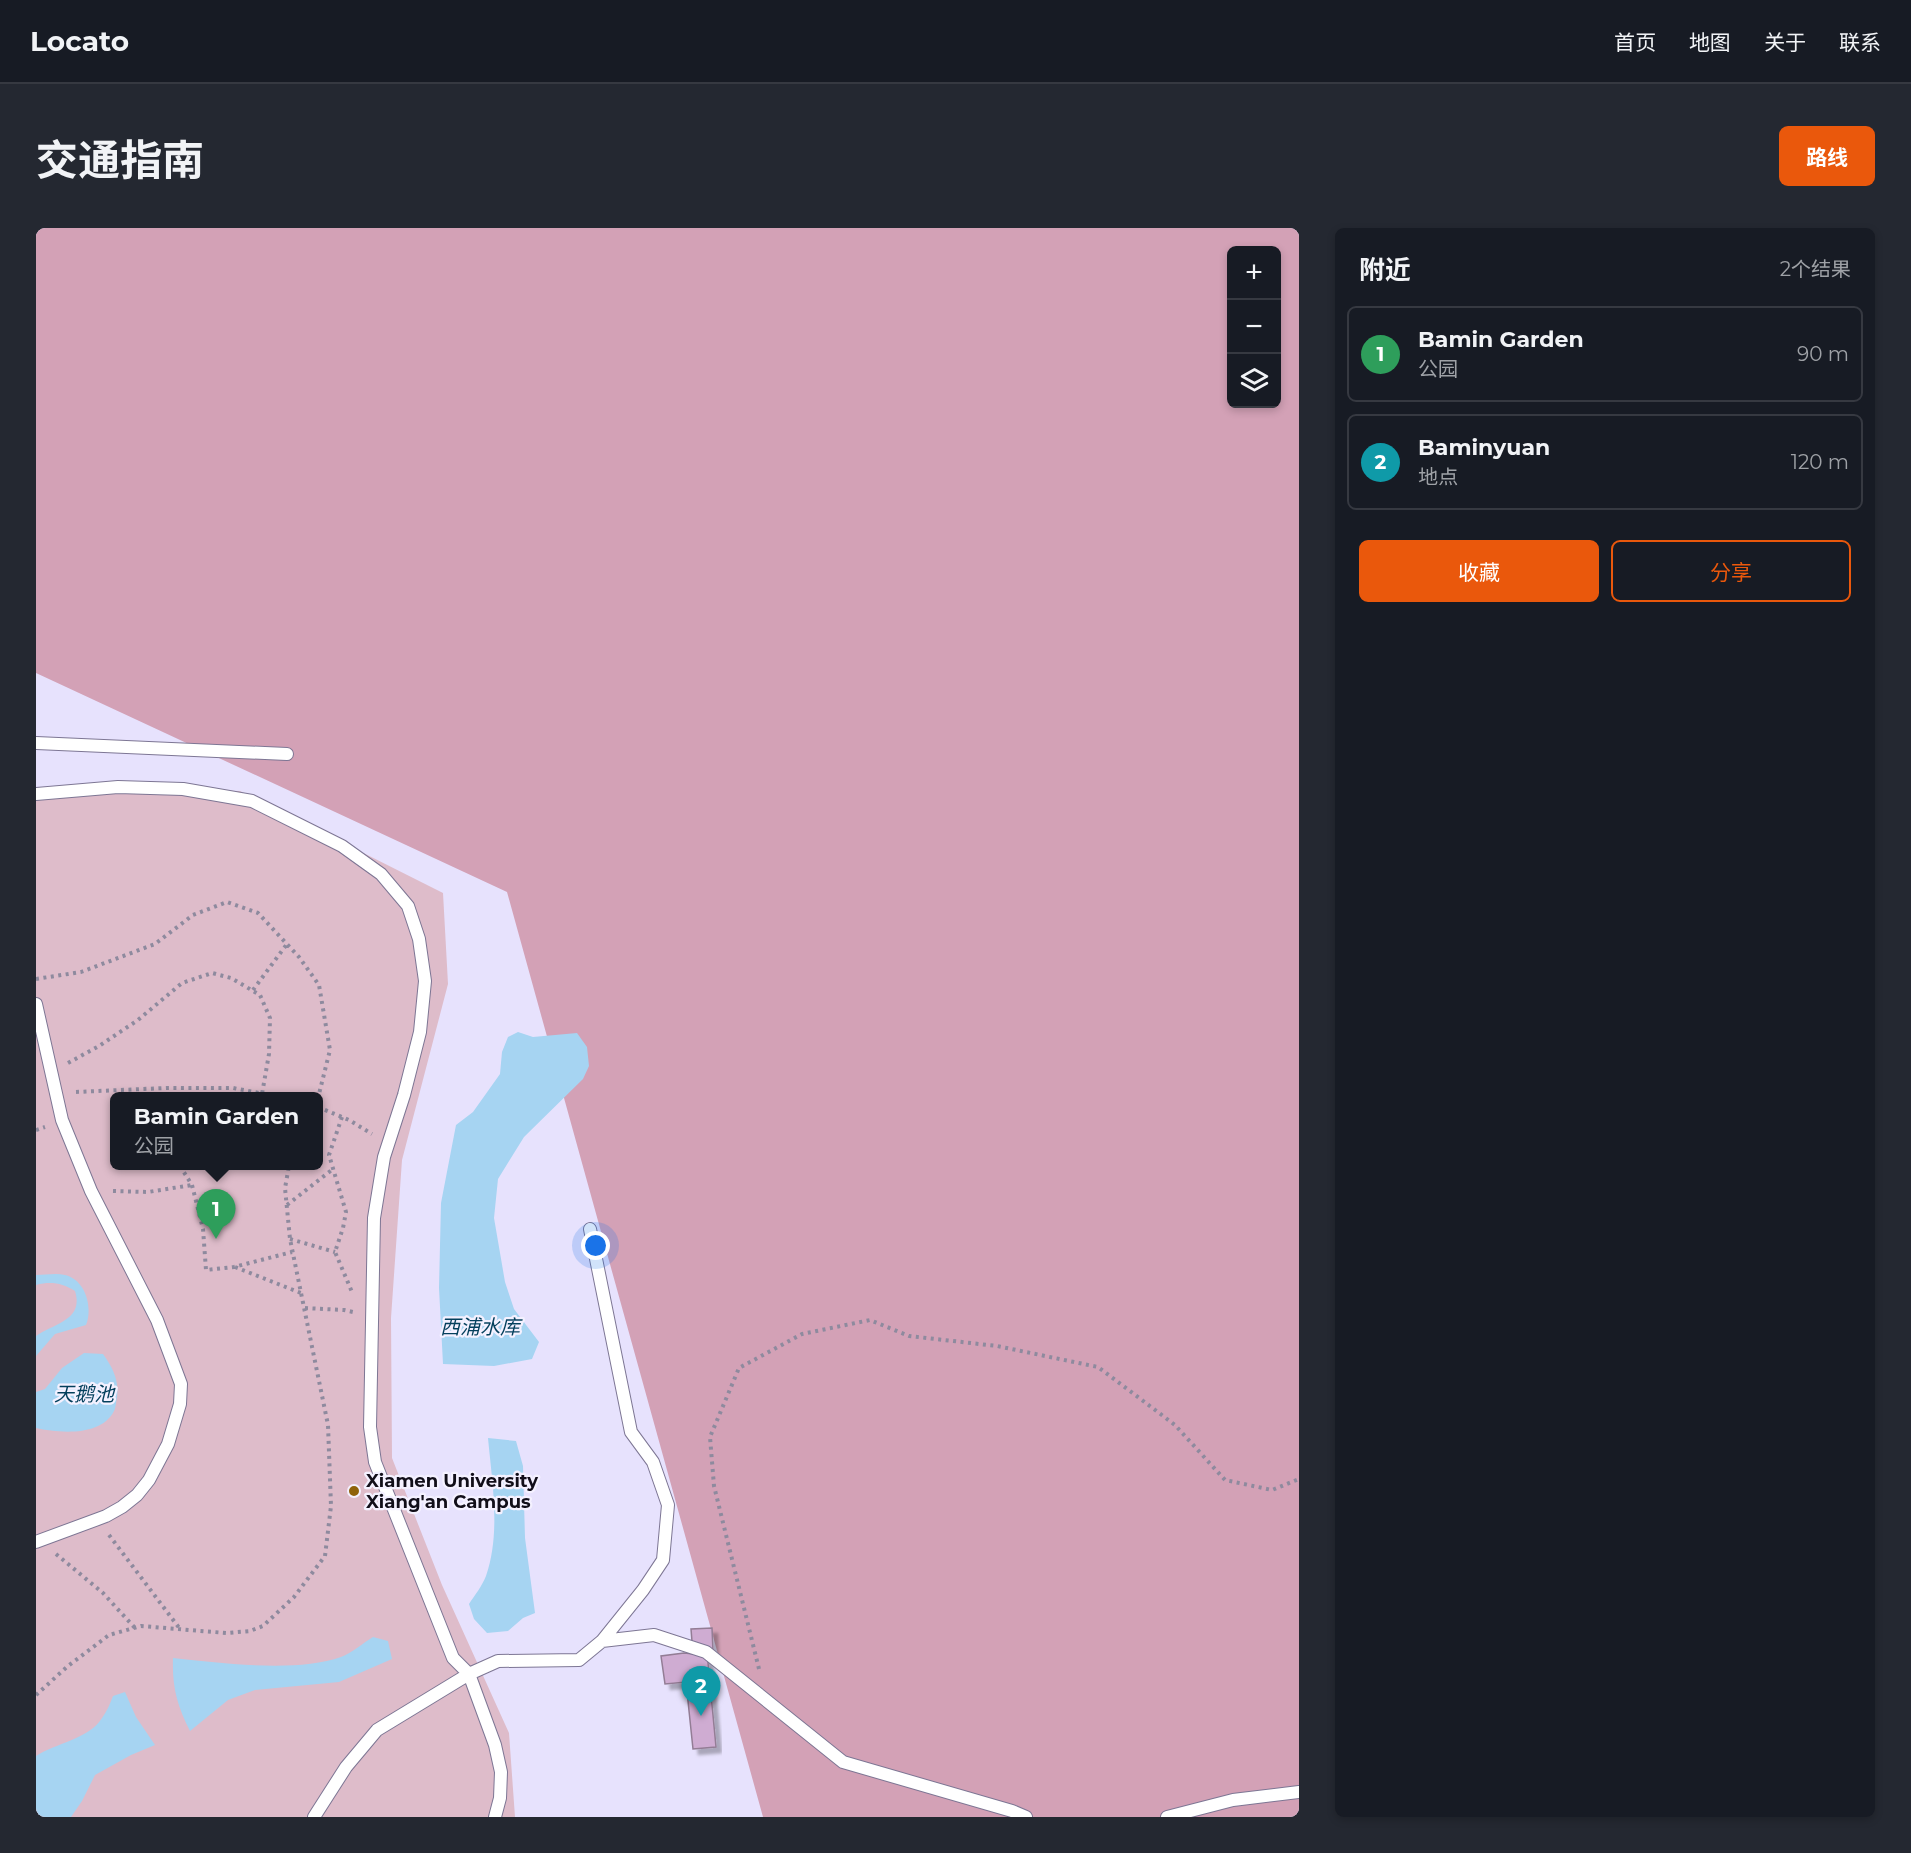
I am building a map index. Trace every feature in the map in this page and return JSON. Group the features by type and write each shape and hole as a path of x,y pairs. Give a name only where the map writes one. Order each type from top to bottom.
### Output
{"lane":[{"path":"36,743 286,754"},
{"path":"36,794 118,787 183,789 252,801 342,846 381,874 408,906 419,939 425,981 420,1032 404,1095 384,1157 374,1218 370,1427 375,1461 453,1658 470,1674 495,1745 501,1772 500,1798 495,1817"},
{"path":"36,1004 62,1120 91,1191 157,1320 182,1384 174,1427 149,1480 137,1495 122,1507 100,1519 36,1542"},
{"path":"314,1817 346,1767 377,1730 470,1674 498,1660 579,1660 602,1641 644,1590 663,1560 668,1505 654,1462 631,1432 590,1229"},
{"path":"602,1641 654,1635 706,1652 843,1762 1026,1817"},
{"path":"1167,1817 1233,1800 1299,1792"}],"path":[{"path":"36,979 81,972 155,944 193,915 227,902 258,913 299,957 319,985 330,1050 320,1092"},
{"path":"253,990 287,944"},
{"path":"51,1072 99,1046 138,1020 182,983 212,973 231,978 260,994 270,1018 269,1054 262,1092"},
{"path":"56,1093 233,1088 252,1092"},
{"path":"323,1109 342,1117 388,1144"},
{"path":"342,1117 329,1155 346,1212 335,1252 352,1292 371,1313"},
{"path":"287,1205 333,1169"},
{"path":"183,1170 192,1185 202,1229 206,1270 234,1267 292,1252"},
{"path":"36,1695 68,1666 109,1635 153,1626 226,1633 250,1631 264,1626 294,1597 325,1556 331,1506 328,1425 292,1252 285,1188 288,1170"},
{"path":"91,1191 148,1192 192,1185"},
{"path":"290,1239 335,1252"},
{"path":"234,1267 301,1293"},
{"path":"305,1308 371,1313"},
{"path":"767,1701 714,1486 710,1437 739,1368 802,1334 870,1320 909,1336 997,1346 1098,1367 1175,1425 1225,1480 1272,1490 1299,1479"},
{"path":"100,1519 108,1534 180,1629"},
{"path":"54,1553 103,1593 135,1628"}],"shaded area":[{"path":"36,228 1299,228 1299,1817 763,1817 507,892 36,673"},
{"name":"Xiamen University Xiang'an Campus","path":"36,787 240,791 443,893 448,984 402,1160 391,1318 392,1458 442,1585 509,1733 515,1817 36,1817"}],"water":[{"name":"西浦水库","path":"518,1032 533,1037 577,1033 587,1047 589,1066 583,1079 524,1137 498,1179 494,1218 505,1282 514,1309 539,1342 532,1359 494,1366 443,1364 439,1288 441,1203 456,1125 473,1112 500,1074 502,1052 508,1037"},
{"name":"天鹅池","path":"62,1274 72,1278 83,1289 89,1311 86,1325 55,1334 36,1356 36,1336 72,1315 77,1301 75,1291 66,1286 52,1283 36,1285 36,1275"},
{"name":"天鹅池","path":"84,1353 103,1354 112,1369 117,1391 114,1411 100,1425 90,1429 67,1432 36,1428 36,1392 45,1389 62,1368"},
{"path":"488,1438 516,1441 523,1466 525,1538 535,1613 523,1618 508,1631 487,1633 474,1619 469,1604 486,1576 491,1560 494,1507"},
{"path":"373,1637 388,1641 392,1659 339,1682 255,1690 228,1700 190,1731 176,1696 173,1658 258,1665 303,1665 341,1657"},
{"path":"125,1692 136,1717 155,1745 95,1775 71,1817 36,1817 36,1756 89,1731 102,1718 113,1696"}],"building":[{"path":"712,1628 713,1652 707,1652 716,1747 693,1749 686,1682 665,1684 661,1656 693,1654 691,1629"}],"place":[{"name":"Bamin Garden","path":"216,1239"},
{"name":"Xiamen University Xiang'an Campus","path":"354,1491"},
{"name":"Baminyuan","path":"701,1716"}]}
